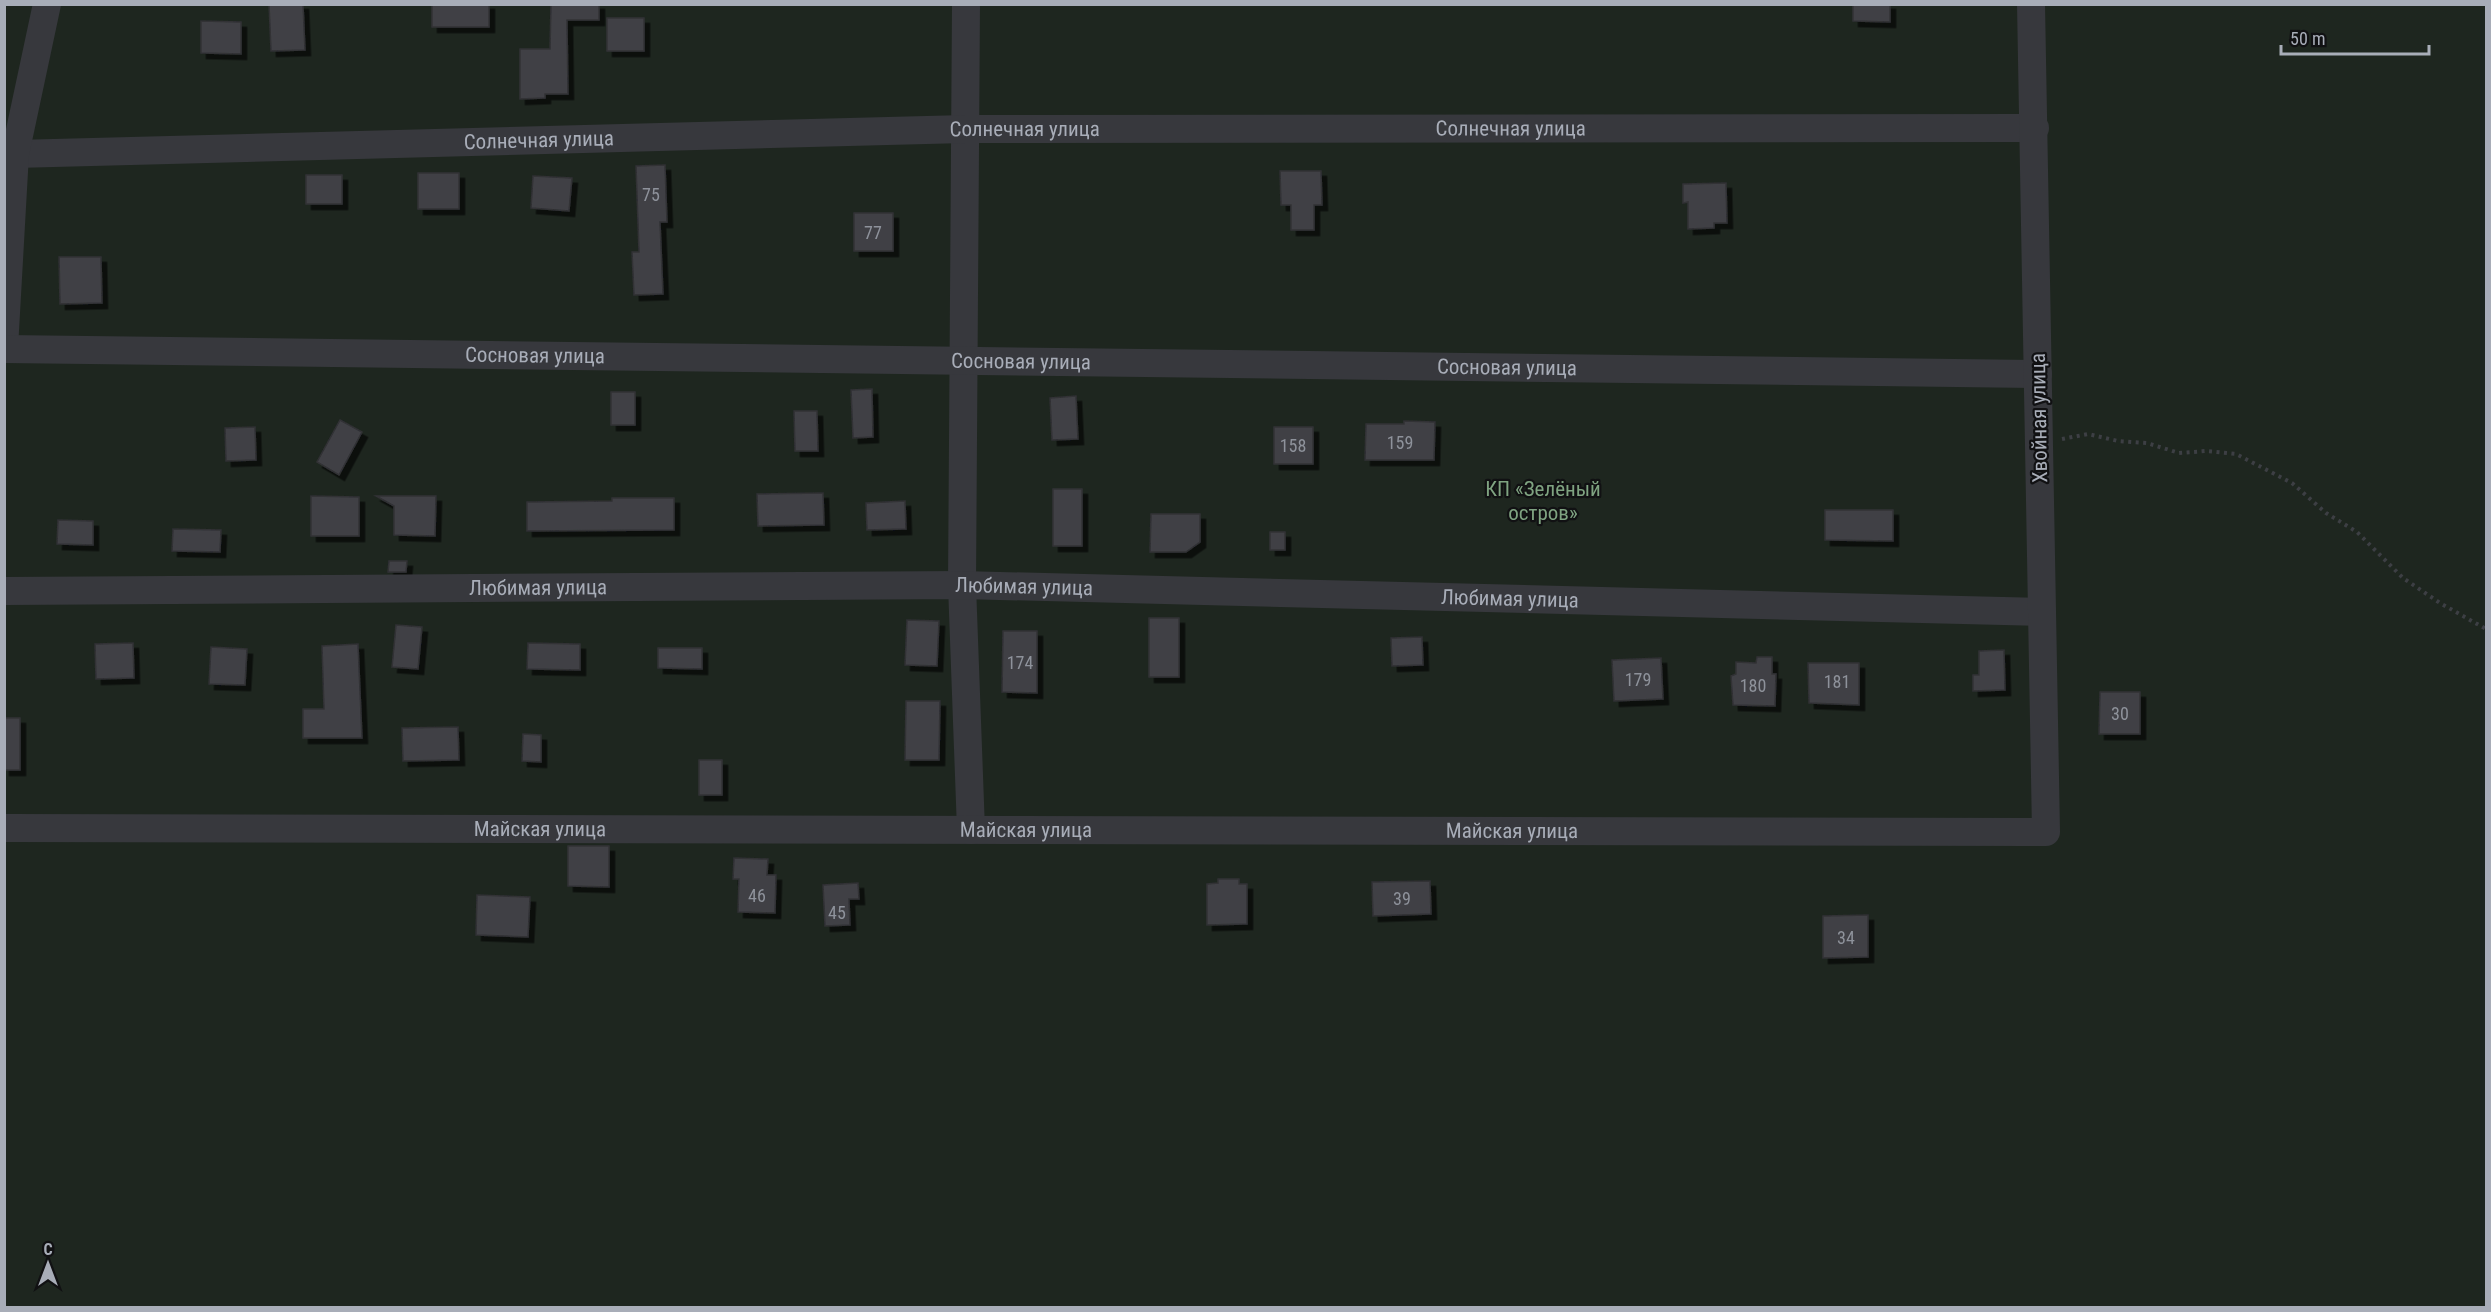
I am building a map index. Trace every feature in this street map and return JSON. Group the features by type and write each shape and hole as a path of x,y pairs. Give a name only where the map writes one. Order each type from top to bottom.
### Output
{"street":[{"path":"4,349 15,154 47,4"},
{"path":"966,4 962,585 971,830"},
{"name":"Хвойная улица","path":"2031,4 2046,832"},
{"name":"Солнечная улица","path":"15,154 965,129 2035,128"},
{"name":"Сосновая улица","path":"4,349 2038,374"},
{"name":"Любимая улица","path":"4,591 962,585 2042,612"},
{"name":"Майская улица","path":"4,828 2046,832"}],"path":[{"path":"2039,453 2066,436 2088,434 2118,441 2148,443 2179,453 2205,451 2236,454 2292,483 2326,513 2358,532 2403,578 2440,603 2487,629"}],"green space":[{"name":"КП «Зелёный остров»","path":"5,5 2486,5 2486,1307 5,1308"}],"building":[{"path":"269,4 303,4 305,50 271,51"},
{"path":"432,4 489,4 489,27 432,27"},
{"path":"551,4 599,4 599,20 567,20 568,94 545,94 545,98 520,99 520,49 550,49"},
{"path":"1853,4 1890,4 1890,22 1853,21"},
{"path":"607,18 644,18 644,51 607,51"},
{"path":"201,21 241,22 241,54 201,53"},
{"path":"665,165 667,222 660,222 663,294 634,295 632,252 639,252 636,166"},
{"path":"1280,171 1321,171 1322,205 1314,205 1314,230 1291,230 1291,205 1281,205"},
{"path":"418,173 459,173 459,209 418,209"},
{"path":"306,175 342,175 342,204 306,204"},
{"path":"533,176 572,178 569,211 531,208"},
{"path":"1726,183 1727,223 1714,223 1714,228 1688,229 1688,202 1683,203 1683,184"},
{"path":"854,213 893,213 893,251 854,251"},
{"path":"59,257 101,257 102,303 60,304"},
{"path":"872,389 873,437 853,438 851,390"},
{"path":"611,392 635,392 635,425 611,425"},
{"path":"1076,396 1078,439 1052,440 1050,398"},
{"path":"794,411 817,411 818,451 795,451"},
{"path":"340,420 362,432 339,475 317,462"},
{"path":"1404,421 1435,422 1434,460 1365,460 1366,424 1404,424"},
{"path":"255,427 256,460 226,461 225,428"},
{"path":"1274,427 1313,427 1313,464 1274,464"},
{"path":"1053,489 1082,489 1082,546 1053,546"},
{"path":"823,493 824,525 758,526 757,494"},
{"path":"311,496 359,497 359,536 311,536"},
{"path":"376,496 436,496 435,536 394,535 394,506"},
{"path":"612,498 674,498 674,530 527,531 527,502 612,501"},
{"path":"905,501 906,529 867,530 866,503"},
{"path":"1825,510 1893,510 1893,541 1825,540"},
{"path":"1151,514 1200,514 1200,542 1186,552 1150,552"},
{"path":"58,520 93,521 93,545 57,544"},
{"path":"173,529 221,530 220,552 172,551"},
{"path":"1270,532 1285,532 1285,550 1270,550"},
{"path":"389,561 407,561 406,572 388,572"},
{"path":"1149,618 1179,618 1179,677 1149,677"},
{"path":"907,620 939,621 937,666 905,665"},
{"path":"396,625 422,627 418,669 392,667"},
{"path":"1003,631 1037,631 1037,693 1002,692"},
{"path":"1422,637 1423,665 1392,666 1391,638"},
{"path":"133,643 134,678 96,679 95,644"},
{"path":"528,643 580,644 580,670 527,669"},
{"path":"358,644 362,738 303,738 303,709 324,709 322,646"},
{"path":"211,647 247,649 245,685 209,684"},
{"path":"658,648 702,648 702,669 658,668"},
{"path":"2004,650 2005,690 1973,691 1973,675 1979,675 1979,651"},
{"path":"1757,657 1772,657 1772,674 1776,674 1775,706 1733,705 1731,676 1736,674 1736,662 1756,663"},
{"path":"1661,658 1663,699 1614,701 1612,660"},
{"path":"1808,663 1859,663 1859,705 1809,703"},
{"path":"2100,692 2140,692 2140,734 2099,734"},
{"path":"906,701 940,701 939,760 905,760"},
{"path":"4,718 20,718 20,770 4,770"},
{"path":"458,727 459,760 403,761 402,728"},
{"path":"523,734 541,735 541,762 522,761"},
{"path":"699,760 722,760 722,795 699,795"},
{"path":"568,846 609,846 609,887 568,886"},
{"path":"734,858 768,859 767,875 776,875 775,913 738,912 739,879 733,879"},
{"path":"1218,879 1239,879 1239,884 1247,884 1247,924 1207,925 1207,884 1218,883"},
{"path":"1430,881 1431,914 1373,916 1372,882"},
{"path":"858,883 859,899 849,899 850,925 825,926 823,885"},
{"path":"477,895 530,897 528,937 476,935"},
{"path":"1868,915 1868,957 1823,958 1823,916"}]}
